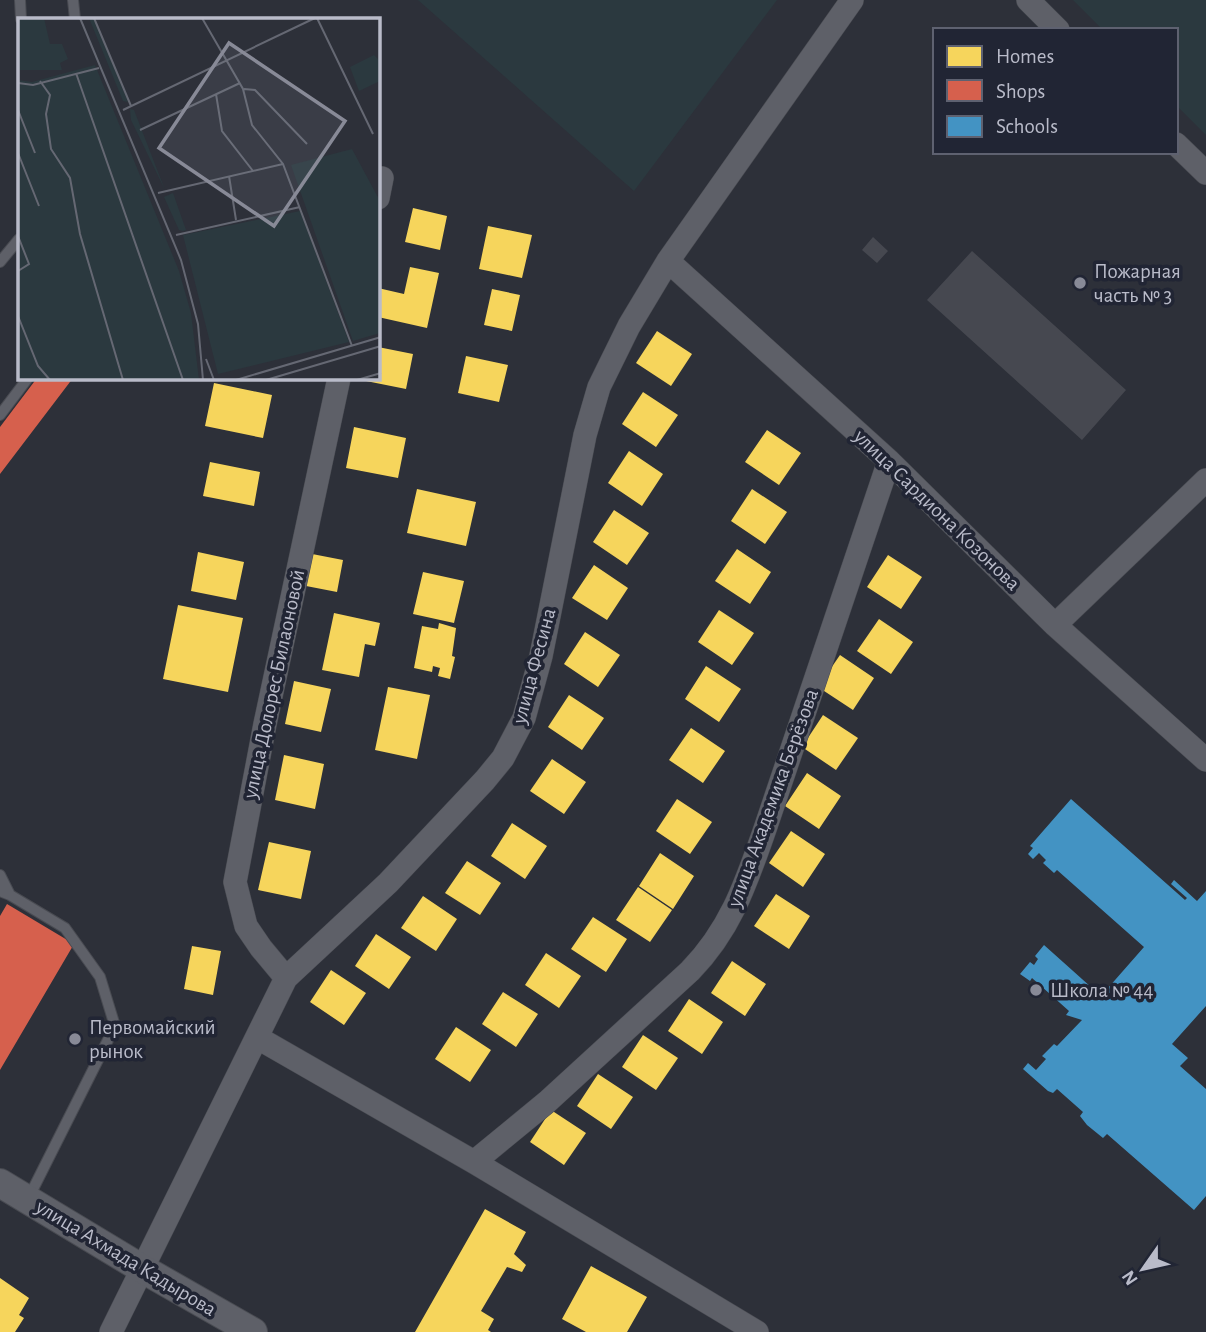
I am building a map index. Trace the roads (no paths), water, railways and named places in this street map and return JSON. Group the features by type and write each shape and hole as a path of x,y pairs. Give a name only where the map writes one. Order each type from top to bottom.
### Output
{"street":[{"name":"улица Фесина","path":"111,1332 286,978 388,883 485,780 508,748 524,718 541,656 585,435 599,387 629,326 668,261 852,0"},
{"path":"1028,0 1056,28"},
{"path":"1178,146 1206,173"},
{"name":"улица Сардиона Козонова","path":"668,261 889,461 1055,625 1206,760"},
{"name":"улица Долорес Билаоновой","path":"286,978 246,926 235,882 265,724 339,380"},
{"name":"улица Академика Берёзова","path":"474,1162 547,1102 690,971 710,950 729,920 746,884 889,461"},
{"path":"1055,625 1206,480"},
{"path":"258,1038 474,1162 757,1332"},
{"name":"улица Ахмада Кадырова","path":"0,1182 253,1332"}],"lane":[{"path":"20,0 21,18"},
{"path":"73,0 75,18"},
{"path":"0,262 18,240"},
{"path":"0,415 26,380"},
{"path":"0,875 5,893 65,928 100,977 114,1026 28,1199"}],"place":[{"name":"Пожарная часть № 3","path":"1080,283"},
{"name":"Школа № 44","path":"1036,990"},
{"name":"Первомайский рынок","path":"75,1039"}]}
